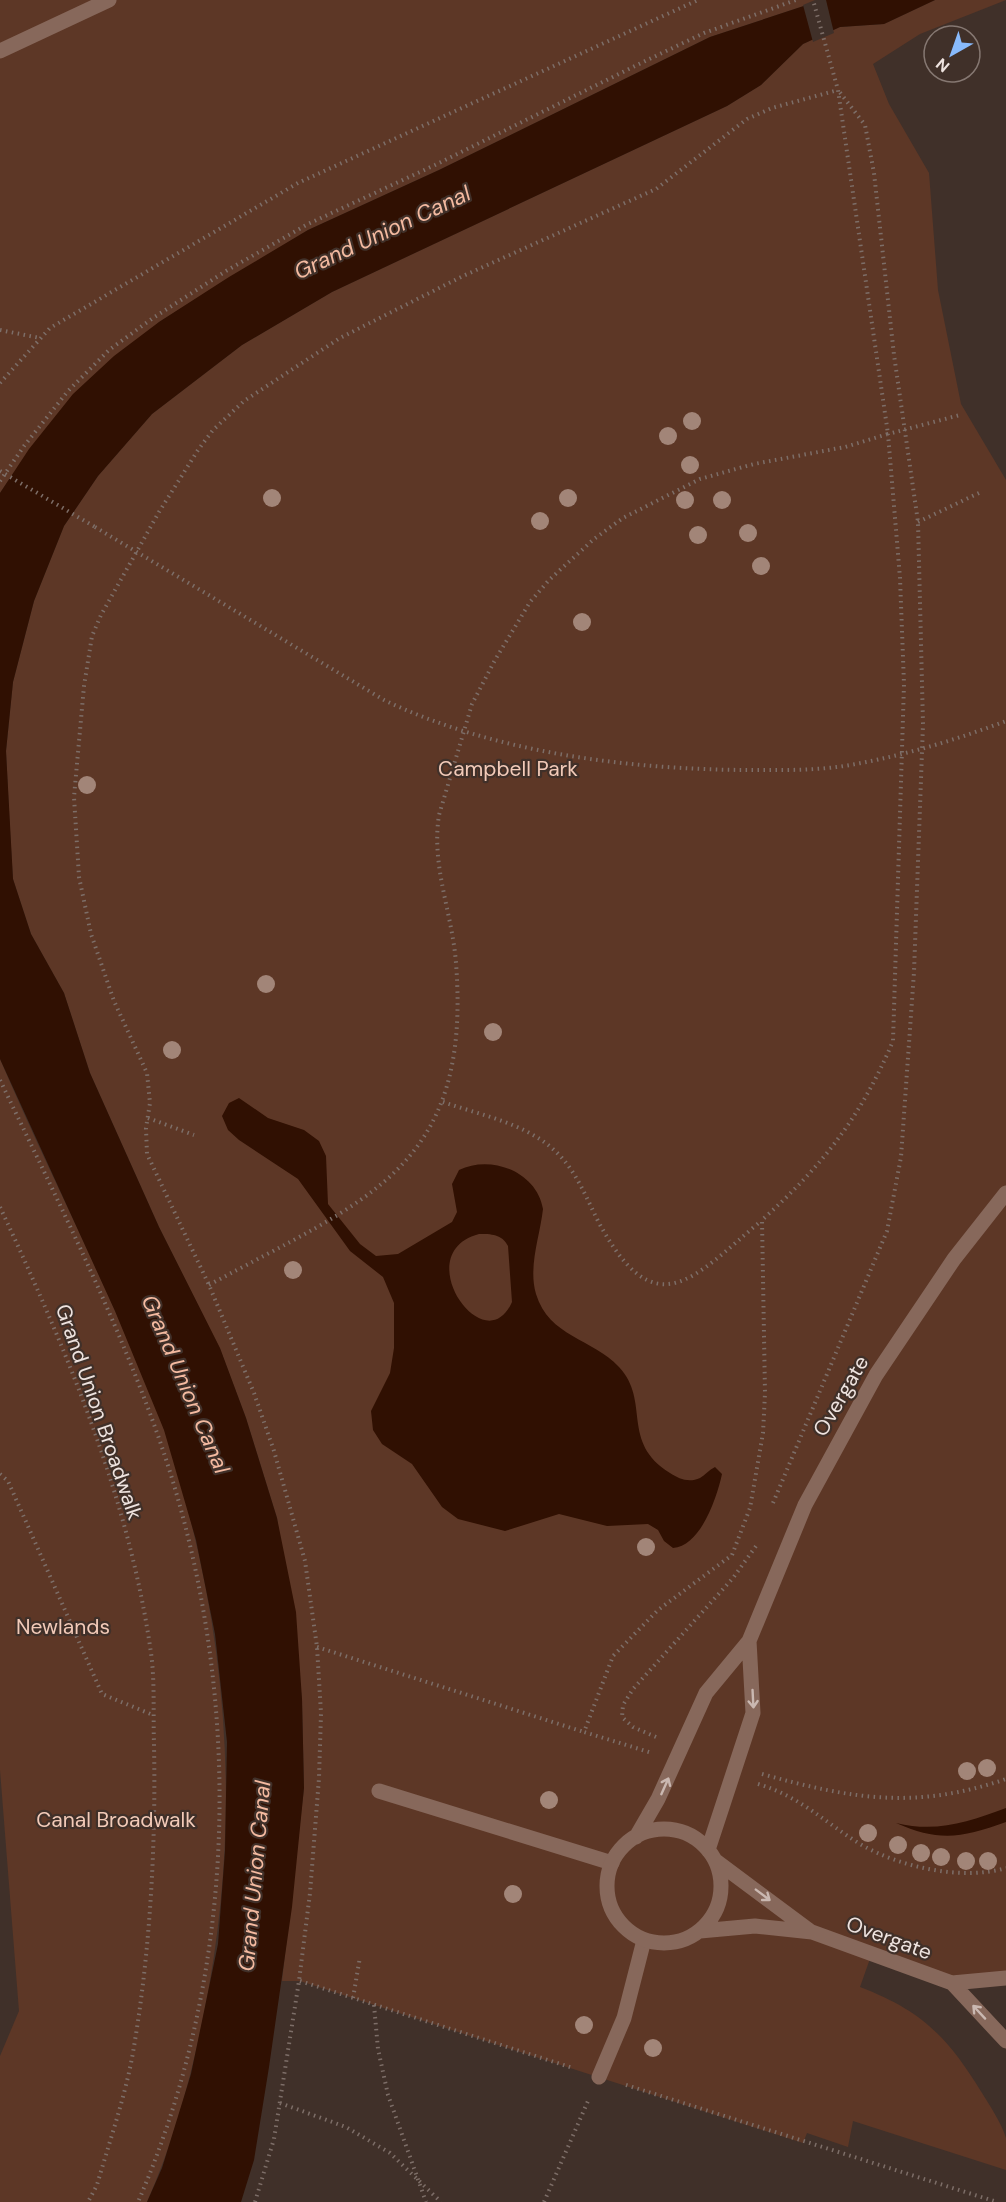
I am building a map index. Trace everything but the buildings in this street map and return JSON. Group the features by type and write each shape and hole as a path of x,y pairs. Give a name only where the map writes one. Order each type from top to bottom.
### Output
{"street":[{"path":"0,51 109,0"},
{"name":"Overgate","path":"636,1837 658,1799 706,1693 749,1641 805,1505 865,1394 922,1304 1006,1193"},
{"name":"Overgate","path":"749,1641 753,1713 712,1855 812,1932"},
{"path":"379,1791 612,1863"},
{"path":"650,1831 682,1832 696,1839 712,1855 721,1880 720,1899 713,1917 688,1939 674,1943 644,1940 628,1931 616,1916 609,1899 607,1881 612,1863 622,1848 636,1837 650,1831"},
{"name":"Overgate","path":"700,1930 755,1926 812,1932 952,1983 1006,1978"},
{"path":"599,2077 624,2018 644,1940"},
{"name":"Overgate","path":"952,1983 1006,2041"}],"path":[{"path":"0,383 50,328 298,183 698,0"},
{"path":"0,481 68,391 109,350 153,318 226,271 308,224 435,165 641,63 705,33 796,0"},
{"path":"443,1102 524,1130 551,1147 578,1181 604,1232 621,1258 651,1283 670,1286 685,1280 713,1261 798,1186 850,1124 870,1092 893,1041 904,684 901,602 888,434 838,90 813,0"},
{"path":"768,1514 887,1232 901,1157 912,1025 922,748 918,522 904,430 874,173 865,125 838,90"},
{"path":"255,2202 274,2139 299,1981 319,1778 321,1713 317,1647 305,1561 274,1451 254,1393 209,1285 147,1154 150,1103 147,1073 114,1001 91,934 79,878 74,797 84,686 92,636 101,615 159,512 213,430 243,400 340,338 463,276 656,189 747,119 772,108 838,90"},
{"path":"0,330 40,338"},
{"path":"209,1285 353,1207 381,1187 402,1166 429,1130 443,1102 450,1077 456,1034 457,985 451,918 438,870 437,831 472,704 530,602 568,561 623,518 665,495 709,476 754,464 844,447 960,415"},
{"path":"0,471 407,712 465,730 568,756 713,770 782,770 842,766 902,754 1006,722"},
{"path":"918,522 981,492"},
{"path":"0,1080 109,1314 156,1431 189,1540 206,1635 220,1742 218,1850 210,1943 183,2074 153,2166 138,2202"},
{"path":"148,1118 194,1135"},
{"name":"Grand Union Broadwalk","path":"0,1207 51,1318 113,1485 142,1599 152,1656 154,1779 149,1913 132,2059 97,2185 88,2202"},
{"path":"584,1732 613,1656 657,1610 732,1556 750,1508 763,1433 762,1220"},
{"path":"0,1474 8,1481 102,1694 153,1715"},
{"path":"680,1753 626,1722 622,1717 623,1705 633,1689 733,1578 756,1546 760,1535"},
{"path":"317,1647 584,1732 680,1753"},
{"path":"735,1771 858,1797 898,1800 953,1795 1006,1779"},
{"path":"735,1771 788,1794 862,1845 898,1860 970,1875 1006,1868"},
{"path":"352,1998 360,1957"},
{"path":"299,1981 997,2202"},
{"path":"374,2005 378,2049 388,2095 426,2202"},
{"path":"544,2202 599,2077"},
{"path":"280,2103 346,2127 390,2153 441,2202"}],"green space":[{"path":"0,0 822,0 710,37 439,170 308,230 159,322 11,477 0,493"},
{"name":"Campbell Park","path":"935,0 1006,0 945,24 922,24 922,33 873,64 889,104 929,173 938,290 961,404 1006,480 1006,1978 952,1983 872,1953 860,1987 882,1996 917,2016 957,2056 992,2109 1004,2132 1006,2170 853,2121 848,2147 807,2133 803,2143 300,1981 282,1981 304,1788 302,1699 277,1518 246,1418 220,1349 159,1227 90,1073 64,993 31,934 13,879 6,751 13,682 34,601 64,526 98,476 152,414 242,345 332,292 727,106 761,85 803,44 840,27 884,24"},
{"name":"Canal Broadwalk","path":"0,1059 103,1284 162,1423 186,1504 203,1576 216,1648 223,1720 226,1792 224,1865 216,1939 204,2013 187,2085 173,2133 147,2202 0,2202 0,2056 19,2011 0,1770"}],"water":[{"name":"Grand Union Canal","path":"822,0 935,0 884,24 840,27 803,44 761,85 727,106 332,292 242,345 152,414 98,476 64,526 34,601 13,682 6,751 13,879 31,934 64,993 90,1073 159,1227 220,1348 246,1418 277,1518 296,1612 302,1699 304,1788 292,1907 254,2160 241,2202 147,2202 162,2168 191,2074 218,1944 225,1851 227,1742 215,1634 196,1540 164,1430 115,1311 0,1059 0,493 29,449 73,394 114,356 159,322 229,277 308,230 439,170 710,37"},
{"path":"239,1098 268,1118 304,1130 319,1141 326,1156 328,1204 360,1244 376,1256 398,1254 452,1222 457,1212 452,1184 459,1170 485,1164 498,1166 522,1176 532,1185 543,1209 533,1273 536,1294 542,1308 561,1328 608,1357 619,1367 628,1380 633,1394 640,1435 645,1448 655,1461 670,1473 684,1480 700,1478 715,1467 722,1474 712,1507 692,1539 673,1548 664,1541 658,1530 648,1524 607,1526 559,1514 505,1531 458,1519 442,1507 412,1464 382,1444 373,1430 371,1411 390,1373 394,1348 394,1303 383,1277 350,1251 298,1179 239,1140 228,1130 222,1116 229,1103","holes":["479,1234 499,1237 508,1246 512,1302 500,1318 485,1320 471,1313 458,1298 451,1280 450,1261 459,1245"]},
{"path":"1006,1808 1006,1822 976,1832 951,1836 925,1833 896,1823 925,1827 939,1826 965,1822"}],"pier":[{"path":"815,0 826,0 834,33 813,42 803,5"}],"park label":[{"name":"Newlands","path":"63,1627"}]}
